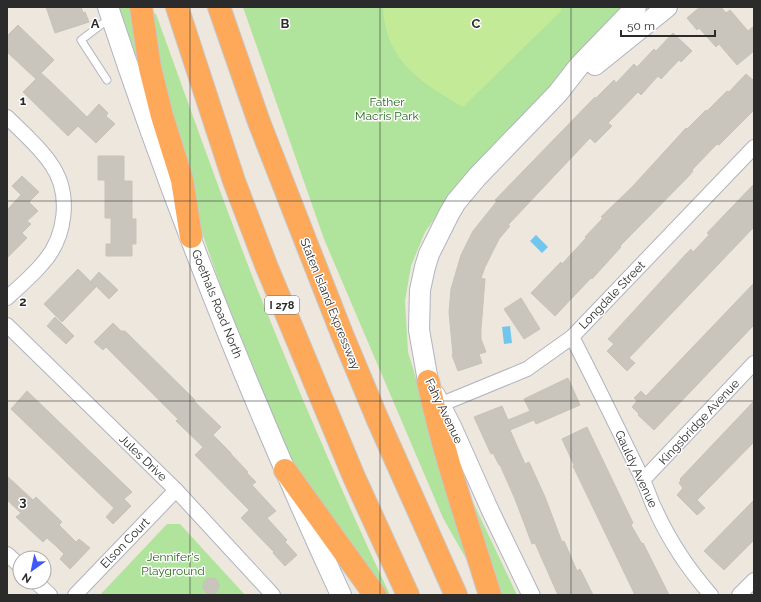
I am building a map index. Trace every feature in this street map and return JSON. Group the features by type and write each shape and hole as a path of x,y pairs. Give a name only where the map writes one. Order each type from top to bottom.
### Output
{"highway":[{"path":"141,7 150,68 162,116 182,180 191,237"},
{"name":"I 278","path":"178,7 234,181 269,272 354,477 408,595"},
{"name":"Staten Island Expressway","path":"218,7 262,129 342,334 377,418 456,595"},
{"path":"428,381 451,471 490,595"},
{"path":"285,470 375,595"}],"main road":[{"name":"Fahy Avenue","path":"428,381 420,342 419,304 425,267 434,241 449,214 466,189 558,93 579,66 636,7"},
{"name":"Fahy Avenue","path":"558,93 667,7"},
{"name":"Goethals Road North","path":"110,12 157,148 226,328 285,470 342,595"}],"street":[{"path":"7,117 43,153 52,166 59,181 63,198 64,212 61,230 49,256 7,298"},
{"name":"Longdale Street","path":"442,404 527,369 572,337 754,147"},
{"name":"Jules Drive","path":"7,325 176,490 273,595"},
{"name":"Gauldy Avenue","path":"572,337 668,534 683,559 712,595"},
{"name":"Kingsbridge Avenue","path":"643,480 754,363"},
{"name":"Fahy Avenue","path":"428,381 442,404 531,595"},
{"name":"Elson Court","path":"75,595 176,490"},
{"path":"740,595 754,580"}],"lane":[{"path":"107,80 81,40 110,12"}],"green space":[{"path":"119,7 133,7 138,60 136,56"},
{"name":"Father Macris Park","path":"243,7 629,7 463,178 425,232 411,266 405,301 408,352 473,571 443,518 324,239"},
{"path":"383,7 561,7 561,11 463,107 433,89 420,79 398,56 390,42 385,26"},
{"path":"154,13 156,14 256,286 321,441 390,595 381,595 295,466 225,298 200,227 173,133 154,34"},
{"path":"461,477 517,595 498,595"},
{"name":"Jennifer's Playground","path":"167,524 180,524 245,595 100,595"}],"water":[{"path":"536,235 548,247 542,253 530,241"},
{"path":"510,326 512,343 504,344 502,327"}],"building":[{"path":"46,7 81,7 89,22 55,33"},
{"path":"700,7 721,7 726,13 730,10 748,31 754,26 754,51 737,65 719,44 716,47 699,28 697,30 687,18"},
{"path":"18,25 54,60 41,73 87,117 99,104 108,113 106,116 115,124 96,143 78,126 68,136 23,92 36,79 7,52 7,36"},
{"path":"673,33 692,51 681,62 679,60 661,79 658,76 641,95 638,92 608,123 612,126 595,143 590,138 508,225 510,226 499,239 481,278 485,279 481,339 486,352 479,354 482,363 458,371 452,355 449,312 451,289 461,255 473,231 497,201 495,200 595,97 596,98 614,80 616,83 634,64 637,67 654,49 656,51"},
{"path":"746,74 754,81 754,110 719,145 717,144 692,170 693,171 687,178 620,246 621,247 592,279 591,278 555,316 531,293 561,262 562,264 603,218 601,217 633,186 686,128 687,129 706,110 707,111 727,91 729,92"},
{"path":"98,156 124,156 124,181 132,181 132,219 136,219 136,244 132,244 132,256 106,256 106,244 111,244 111,218 105,218 105,180 98,180"},
{"path":"22,176 39,192 29,202 38,211 27,221 31,224 22,233 27,238 7,258 7,210 21,195 12,186"},
{"path":"754,184 754,227 629,358 635,363 627,371 607,351 614,344 608,339 686,254 691,249 693,252 709,235 707,233"},
{"path":"78,269 96,287 62,322 44,304"},
{"path":"99,272 118,290 109,299 91,281"},
{"path":"754,283 754,325 654,430 632,407 637,401 634,398 641,391 646,396"},
{"path":"521,298 540,329 524,339 504,309"},
{"path":"55,317 74,336 66,344 47,326"},
{"path":"113,323 121,331 125,331 221,427 213,435 256,482 252,485 276,511 267,518 287,540 285,542 297,555 285,566 273,553 274,552 241,518 249,510 195,455 203,447 176,421 178,419 106,347 103,350 94,342"},
{"path":"568,378 580,405 536,424 534,420 510,430 525,464 529,462 545,497 562,542 564,541 577,571 580,569 593,595 558,595 535,543 532,544 500,465 493,453 491,454 474,417 502,406 508,420 530,411 524,399"},
{"path":"27,391 132,492 124,499 131,506 113,524 106,517 114,508 11,409"},
{"path":"754,401 754,442 697,500 705,508 697,515 677,495 683,488 679,483 681,480 680,479"},
{"path":"587,427 633,523 631,525 642,544 643,543 669,595 635,595 573,466 574,465 562,439"},
{"path":"7,476 33,500 36,497 62,522 59,525 76,542 79,539 90,548 70,569 60,559 64,554 56,546 47,538 43,542 16,517 21,513 7,500"},
{"path":"754,500 754,540 724,570 704,551"},
{"path":"208,578 214,578 219,583 217,592 214,594 208,594 203,589 203,583"}]}
